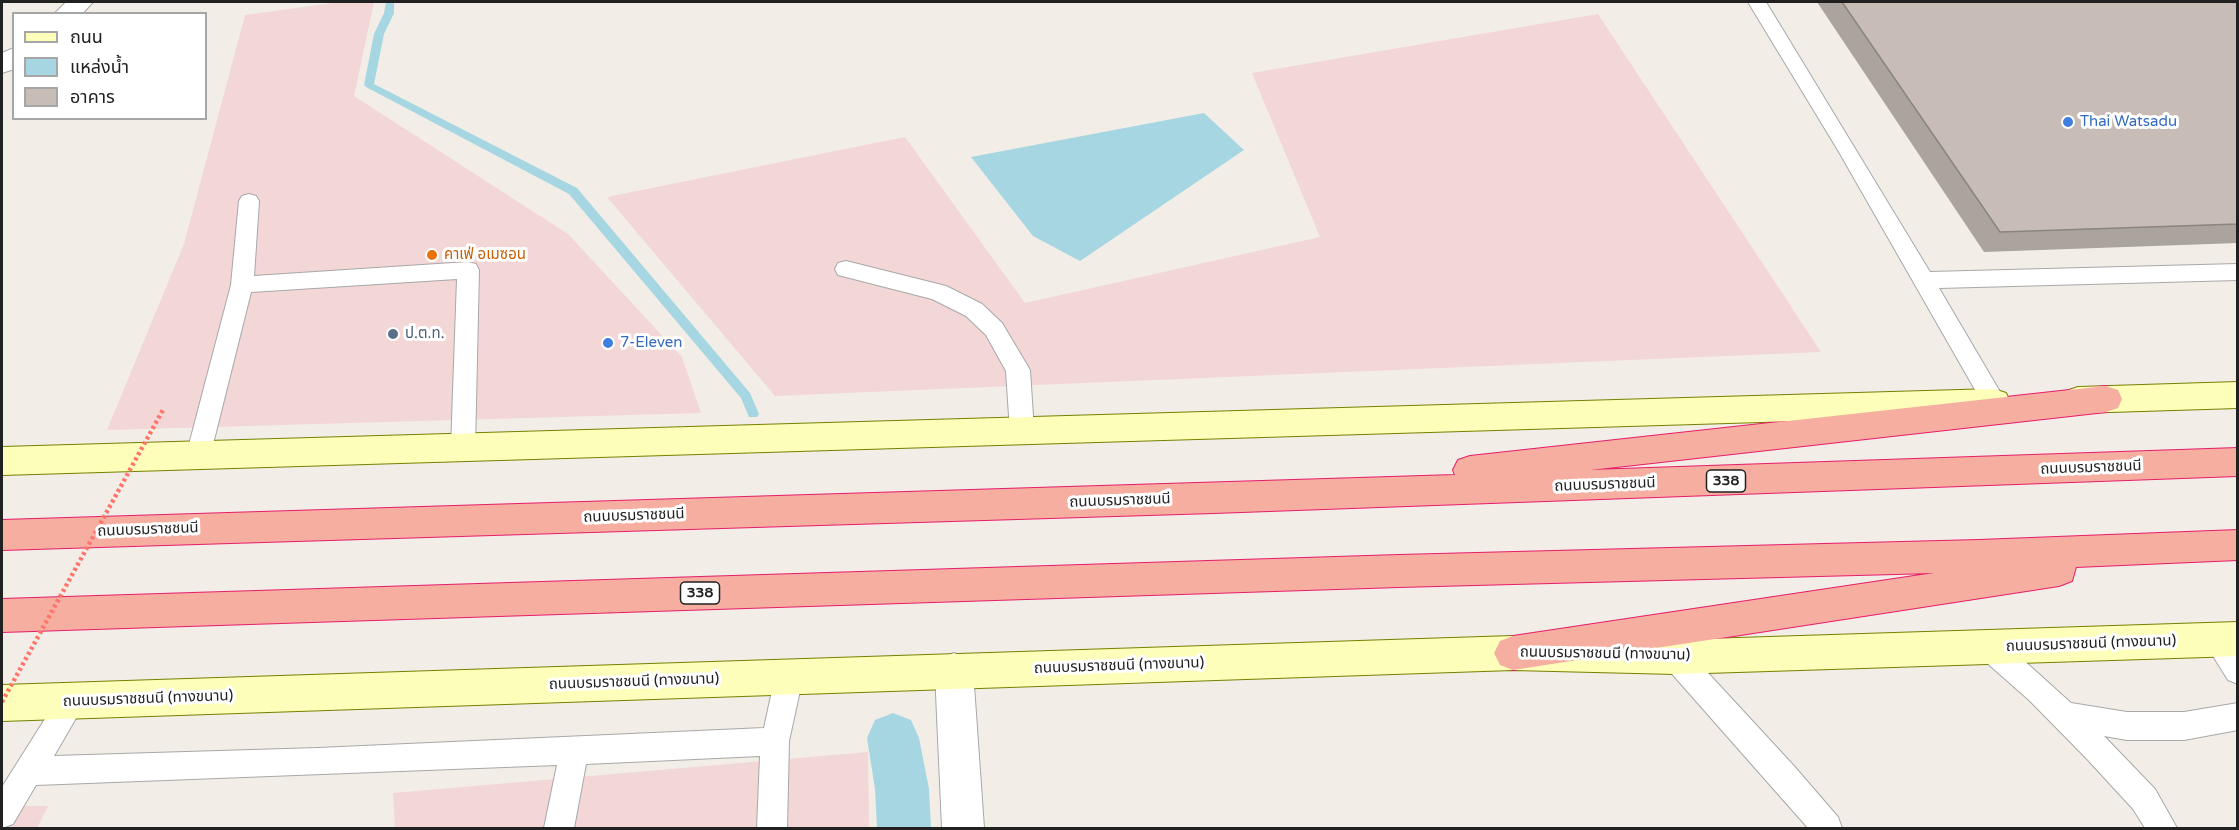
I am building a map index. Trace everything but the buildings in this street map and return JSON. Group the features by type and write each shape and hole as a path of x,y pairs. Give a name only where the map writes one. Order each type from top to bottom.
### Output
{"highway":[{"path":"1214,498 2106,399"},
{"name":"ถนนบรมราชชนนี","path":"2,535 1214,498 2238,462"},
{"path":"1513,653 2234,545"},
{"name":"338","path":"2,616 1388,571 1979,556 2234,545"}],"main road":[{"path":"2,461 2238,395"},
{"name":"ถนนบรมราชชนนี (ทางขนาน)","path":"2,703 1513,653 1675,657 2227,640"}],"street":[{"path":"68,12 81,2"},
{"path":"954,671 963,828"}],"lane":[{"path":"1757,2 1850,152 1994,402"},
{"path":"198,456 242,285 249,201"},
{"path":"846,269 938,292 974,310 994,329 1018,370 1022,431"},
{"path":"242,285 468,270 463,448"},
{"path":"1924,280 2238,272"},
{"path":"2227,640 2238,671"},
{"path":"1989,647 2065,716 2144,800 2162,828"},
{"path":"1675,657 1784,776 1827,828"},
{"path":"772,828 775,741 789,677"},
{"path":"4,804 72,701"},
{"path":"2065,716 2127,726 2184,726 2238,716"},
{"path":"27,771 318,762 775,741"},
{"path":"559,828 574,750"}],"path":[{"path":"2,703 164,408"}],"shaded area":[{"path":"340,2 374,2 354,96 568,234 682,357 701,413 107,430 184,244 245,15"},
{"path":"1598,14 1821,352 775,396 607,197 905,137 1025,303 1320,237 1252,73"},
{"path":"868,752 869,828 395,828 393,793"},
{"path":"2,806 48,806 37,828 2,828"}],"water":[{"path":"1204,113 1244,150 1080,261 1033,236 971,157"}],"waterway":[{"path":"390,2 389,13 379,34 369,85 573,191 746,396 753,414"},
{"path":"893,738 902,789 904,828"}],"place":[{"name":"Thai Watsadu","path":"2068,122"},
{"name":"คาเฟ่ อเมซอน","path":"432,255"},
{"name":"ป.ต.ท.","path":"393,334"},
{"name":"7-Eleven","path":"608,343"}]}
